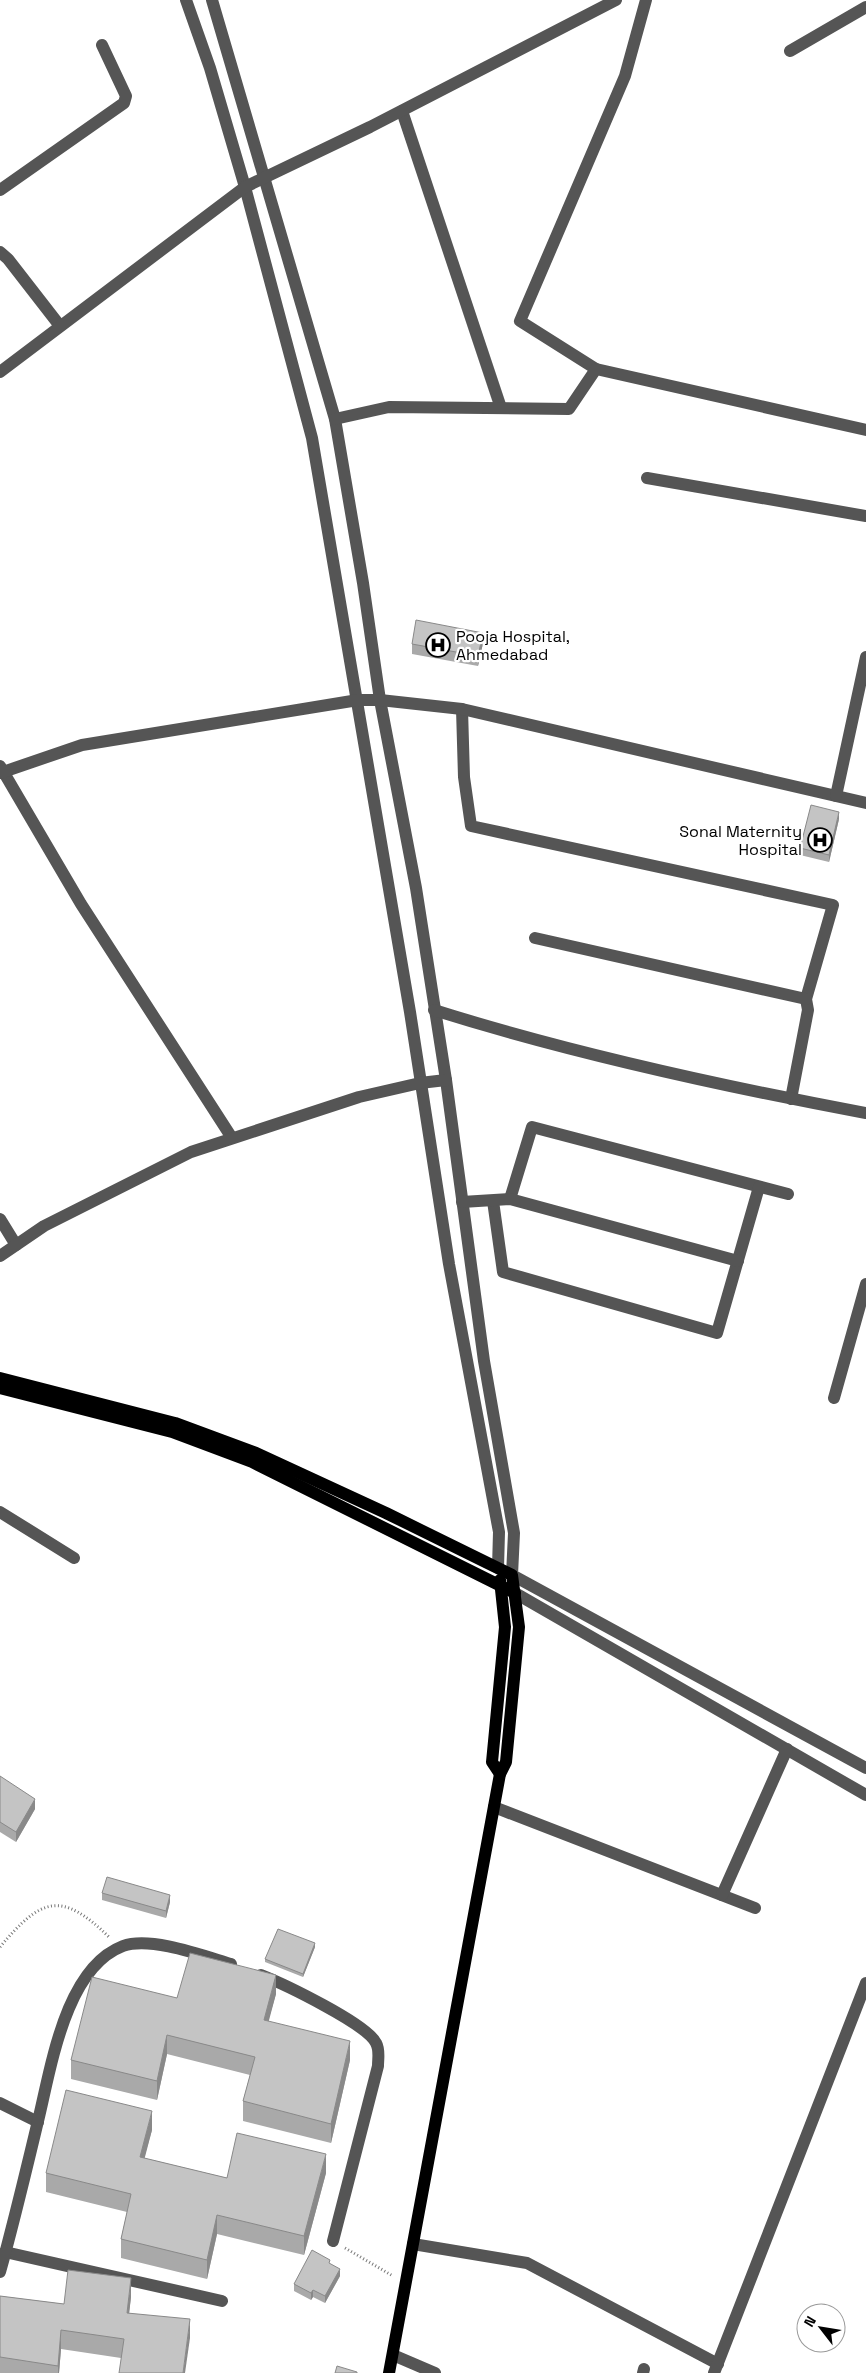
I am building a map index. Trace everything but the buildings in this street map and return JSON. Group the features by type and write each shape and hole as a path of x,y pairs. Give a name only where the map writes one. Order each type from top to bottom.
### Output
{"main road":[{"path":"0,1378 175,1422 256,1453 386,1513 512,1575 519,1627 506,1762 500,1774 390,2373"},
{"path":"0,1388 172,1432 252,1462 501,1584 515,1593"},
{"path":"498,1568 505,1627 492,1762 500,1774"}],"street":[{"path":"186,0 210,68 312,438 358,700 449,1264 498,1532 498,1568"},
{"path":"212,0 334,419 363,583 380,700 416,888 446,1080 482,1337 514,1533 512,1575 866,1768"},
{"path":"0,372 244,187 402,111 596,4 616,0"},
{"path":"646,0 625,76 520,321 596,369 866,430"},
{"path":"790,52 863,8"},
{"path":"0,190 124,103 126,96 102,45"},
{"path":"402,111 501,408"},
{"path":"0,252 8,259 60,326"},
{"path":"334,419 389,408 569,409 596,369"},
{"path":"647,478 866,516"},
{"path":"836,796 866,656"},
{"path":"232,1138 81,904 1,770 82,745 358,700 380,700 462,709 866,803"},
{"path":"462,709 464,777 470,826 833,905 806,998 808,1010 790,1099"},
{"path":"535,938 806,998"},
{"path":"434,1010 518,1036 790,1099 866,1113"},
{"path":"0,1256 44,1226 191,1152 358,1097 420,1083 446,1080"},
{"path":"510,1199 532,1127 788,1194"},
{"path":"493,1201 503,1272 717,1333 759,1187"},
{"path":"462,1202 510,1199 738,1261"},
{"path":"0,1219 16,1245"},
{"path":"834,1398 866,1284"},
{"path":"464,1340 482,1337"},
{"path":"0,1512 74,1558"},
{"path":"515,1593 866,1795"},
{"path":"722,1895 787,1750"},
{"path":"494,1807 755,1908"},
{"path":"0,2272 56,2044 73,2000 92,1970 104,1958 120,1948 137,1944 150,1944 246,1970 297,1992 370,2034 376,2043 379,2052 378,2066 333,2241"},
{"path":"413,2244 527,2263 716,2368 866,1983"},
{"path":"0,2103 38,2122"},
{"path":"5,2252 222,2301"},
{"path":"393,2355 435,2373"}],"path":[{"path":"0,1948 39,1909 55,1904 75,1909 95,1923 120,1948"},
{"path":"333,2241 406,2283"}],"place":[{"name":"Pooja Hospital, Ahmedabad","path":"438,645"},
{"name":"Sonal Maternity Hospital","path":"820,840"}]}
